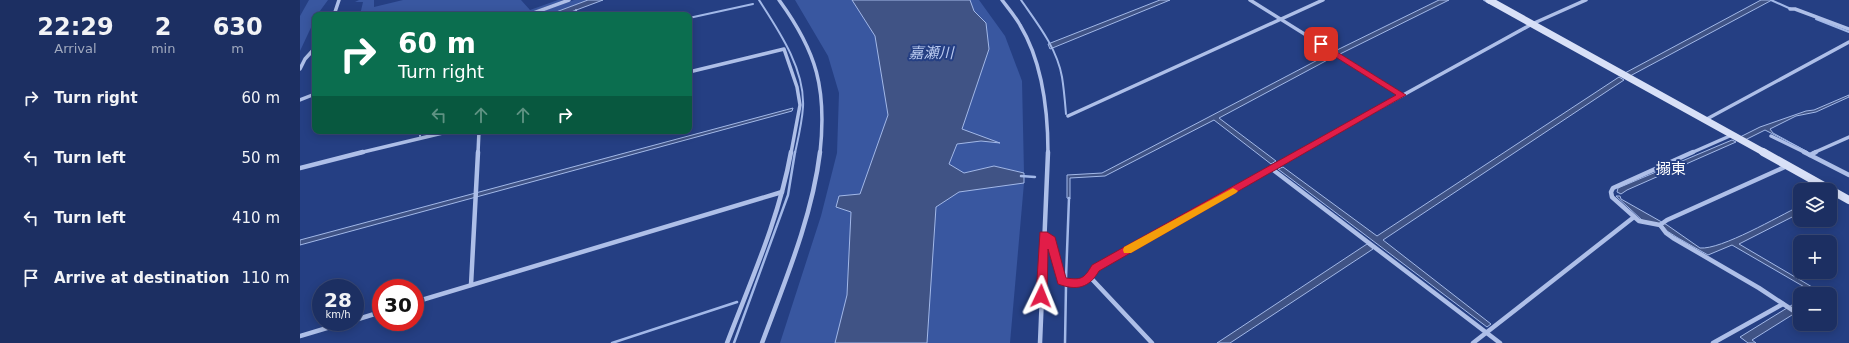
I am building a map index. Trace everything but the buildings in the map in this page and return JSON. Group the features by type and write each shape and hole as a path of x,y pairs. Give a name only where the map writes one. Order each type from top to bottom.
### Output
{"street":[{"path":"335,12 339,0"},
{"path":"536,12 569,0"},
{"path":"762,343 804,221 815,183 823,132 823,102 814,60 796,25 779,0"},
{"path":"1002,0 1024,32 1039,67 1044,86 1048,126 1048,162 1040,343"},
{"path":"1250,0 1402,95"},
{"path":"1068,116 1323,0"},
{"path":"1489,0 1849,200"},
{"path":"1044,234 1050,237 1061,282 1080,284 1090,277 1095,268 1402,95 1532,24 1586,0"},
{"path":"1793,9 1849,30"},
{"path":"1704,120 1849,42"},
{"path":"692,71 784,49 797,87 800,105 786,182 775,219 727,343"},
{"path":"300,68 312,51"},
{"path":"300,100 312,95"},
{"path":"300,168 438,134"},
{"path":"471,285 479,134"},
{"path":"1732,135 1614,188 1611,192 1612,197 1634,217 1644,223 1660,225 1667,220 1787,166"},
{"path":"1771,136 1849,175"},
{"path":"1810,155 1849,138"},
{"path":"1272,169 1500,343"},
{"path":"424,299 782,192"},
{"path":"1473,343 1634,217"},
{"path":"1660,225 1666,233 1673,238 1759,288 1793,310"},
{"path":"1090,277 1152,343"},
{"path":"1713,343 1783,304"},
{"path":"300,336 317,331"}],"shaded area":[{"path":"309,0 328,0 319,12 312,12 312,25 300,51 300,16"},
{"path":"359,0 374,0 374,7 403,0 521,0 530,10 558,0 564,0 531,12 361,12 363,2 355,2"},
{"path":"574,0 588,0 556,12 541,12"},
{"path":"795,0 917,0 865,209 849,343 780,343 821,216 837,153 839,93 828,56"},
{"path":"964,0 979,0 1005,36 1022,81 1024,173 994,166 964,173 939,169 953,131"},
{"path":"1008,181 1024,183 1010,343 916,343 929,199 952,189"}],"water":[{"path":"588,0 603,0 571,12 556,12"},
{"name":"嘉瀬川","path":"852,0 970,0 974,11 986,23 989,49 962,129 1000,143 981,141 957,144 949,164 964,173 994,166 1024,173 1024,183 959,192 936,207 927,343 835,343 847,295 851,212 836,207 839,196 860,194 888,115 875,36"},
{"path":"1160,0 1170,0 1050,49 1048,44"},
{"path":"1439,0 1449,0 1340,54 1335,51"},
{"path":"1761,0 1772,0 1630,76 1625,73"},
{"path":"1331,53 1335,56 1219,118 1276,161 1271,164 1214,120 1105,176 1070,178 1070,199 1067,198 1067,175 1102,173"},
{"path":"1619,77 1624,80 1383,240 1491,324 1487,327 1278,169 1283,167 1377,236"},
{"path":"1849,95 1849,97 1816,112 1796,116 1770,129 1773,133 1808,152 1765,130 1745,140 1740,137 1760,127 1806,111 1814,110"},
{"path":"793,108 792,111 300,245 300,240"},
{"path":"1732,140 1736,142 1621,194 1617,192 1618,188"},
{"path":"1616,196 1620,196 1621,199 1667,225 1700,248 1722,244 1793,210 1793,217 1739,244 1793,276 1793,279 1798,279 1812,287 1804,287 1732,245 1708,255 1667,231 1663,226 1642,220"},
{"path":"1367,244 1373,249 1230,343 1217,343"},
{"path":"1793,304 1793,314 1752,340 1756,343 1748,343 1740,337"}],"waterway":[{"path":"759,0 782,37 800,79 803,93 803,107 795,153"},
{"path":"1021,0 1046,36 1056,56 1062,77 1066,114"},
{"path":"1484,0 1489,3"},
{"path":"1771,0 1791,9"},
{"path":"692,17 753,4"},
{"path":"1816,19 1849,32"},
{"path":"734,343 788,195 795,152"},
{"path":"1021,176 1035,177"},
{"path":"1066,278 1069,198"},
{"path":"1065,343 1066,286"},
{"path":"612,343 737,302"}],"slow traffic":[{"path":"1128,250 1233,191"}],"district":[{"name":"搦東","path":"1671,169"}],"route":[{"path":"1041,296 1044,234 1050,237 1061,282 1080,284 1090,277 1095,268 1402,95 1321,44"}]}
